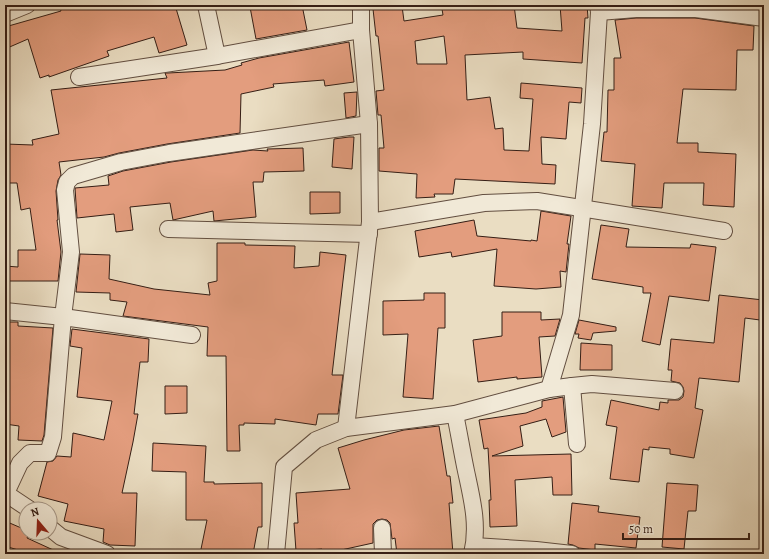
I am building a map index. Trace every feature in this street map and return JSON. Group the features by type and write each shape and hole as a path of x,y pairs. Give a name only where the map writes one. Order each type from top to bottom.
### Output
{"street":[{"path":"5,14 27,5"},
{"path":"206,5 217,56"},
{"path":"346,428 370,228 368,124 361,30 365,6"},
{"path":"549,389 571,315 592,124 599,9 696,9 764,18"},
{"path":"79,77 217,56 361,30"},
{"path":"18,501 6,493 20,463 30,453 48,453 53,436 63,317 71,252 65,190 67,182 73,176 121,162 169,153 368,124"},
{"path":"168,229 370,228 484,203 537,201 724,231"},
{"path":"5,311 63,317 192,335"},
{"path":"276,554 284,467 316,440 346,428 455,414 549,389 592,384 675,391"},
{"path":"572,386 577,444"},
{"path":"455,414 473,502 475,523 473,550 536,550 572,554"},
{"path":"382,528 383,554"},
{"path":"58,535 107,554"}],"building":[{"path":"59,5 175,5 187,45 159,53 154,37 107,51 109,56 49,77 49,75 40,78 28,39 5,49 5,27 61,11"},
{"path":"260,5 302,5 307,30 256,39 250,7"},
{"path":"478,5 514,5 517,28 562,31 560,5 587,5 588,18 585,18 582,63 523,59 523,52 465,55 467,100 490,97 495,129 503,128 504,150 529,151 533,99 520,98 521,83 582,88 581,103 569,102 566,139 541,137 542,164 556,165 555,184 455,179 453,194 434,194 435,197 416,198 417,174 379,171 379,148 384,148 381,115 378,115 376,91 384,90 378,36 376,36 373,9 402,6 404,21 443,15 442,9","holes":["444,36 447,64 417,64 415,41"]},
{"path":"636,18 695,18 754,26 753,50 737,50 736,90 683,89 677,143 698,143 698,152 736,154 734,207 703,205 704,183 664,183 662,208 632,206 635,164 601,161 604,132 607,132 608,90 614,90 614,58 621,58 615,20"},
{"path":"349,42 354,82 325,86 324,80 273,84 274,87 241,94 240,133 167,144 104,157 59,162 61,175 58,180 56,191 57,220 61,252 58,281 5,281 5,266 18,267 18,250 36,250 30,208 21,210 17,183 5,183 5,144 33,145 32,140 59,134 51,90 167,78 165,73 225,70 242,65 241,63 259,58"},
{"path":"357,92 356,116 346,118 344,93"},
{"path":"354,137 352,169 332,167 334,139"},
{"path":"303,148 304,171 264,172 263,182 253,182 256,217 214,221 213,211 173,220 170,203 130,207 133,230 116,232 114,214 77,218 75,188 109,185 108,176 123,171 171,162 253,150 268,151 267,149"},
{"path":"310,192 340,192 340,213 310,214"},
{"path":"541,211 571,216 567,244 569,244 566,272 560,271 561,287 536,289 494,286 497,249 452,257 451,252 419,257 415,231 474,220 477,236 537,241"},
{"path":"601,225 629,229 626,247 690,248 691,244 716,247 709,301 669,296 660,345 642,341 651,293 643,293 643,287 592,279"},
{"path":"217,243 295,246 294,268 319,266 320,252 346,255 332,375 343,375 338,414 318,414 316,425 275,419 275,424 244,423 244,425 239,425 240,451 227,451 226,356 207,356 208,327 123,316 127,302 110,300 110,293 76,292 80,254 110,255 109,279 154,289 210,295 208,283 217,281"},
{"path":"424,293 445,293 445,328 438,328 433,399 403,397 408,334 383,335 383,301 424,300"},
{"path":"719,295 763,300 760,320 745,318 739,382 699,378 695,408 703,410 694,458 670,454 670,449 649,447 649,450 643,449 639,482 610,479 617,427 606,425 611,400 659,410 660,402 668,403 668,400 679,400 683,397 683,387 680,383 671,381 672,370 668,370 671,339 714,343"},
{"path":"502,312 541,312 541,320 560,319 555,336 539,337 542,377 517,379 517,377 478,382 473,340 502,336"},
{"path":"579,320 616,327 616,331 593,333 591,340 578,338 579,334 575,334"},
{"path":"5,322 18,322 18,326 53,328 44,435 42,441 18,440 19,426 5,424"},
{"path":"72,329 149,339 148,362 140,362 134,414 138,414 122,493 137,493 135,546 110,545 103,542 104,529 64,521 68,504 38,496 47,462 53,461 57,456 71,457 73,433 104,440 112,401 77,397 82,348 70,346"},
{"path":"581,343 612,345 612,370 580,370"},
{"path":"165,386 187,386 187,413 165,414"},
{"path":"563,397 566,432 552,437 546,419 520,426 523,446 492,456 571,454 572,495 553,495 552,477 515,480 517,526 490,527 489,500 491,500 488,448 484,449 479,420 526,413 542,407 542,401"},
{"path":"439,426 447,476 450,476 453,503 449,503 453,554 397,554 395,538 392,539 390,523 387,520 382,519 377,520 373,524 373,543 323,554 322,549 296,551 294,523 298,523 296,493 350,489 338,448 404,430"},
{"path":"153,443 206,446 204,482 214,482 214,484 262,483 262,527 258,527 253,554 200,554 207,520 186,520 186,472 152,471"},
{"path":"667,483 698,485 696,511 688,511 684,549 662,547"},
{"path":"572,503 599,506 598,512 640,517 636,548 595,544 595,550 579,548 568,544"},
{"path":"5,521 18,527 18,541 34,541 62,554 31,554 5,546"}]}
